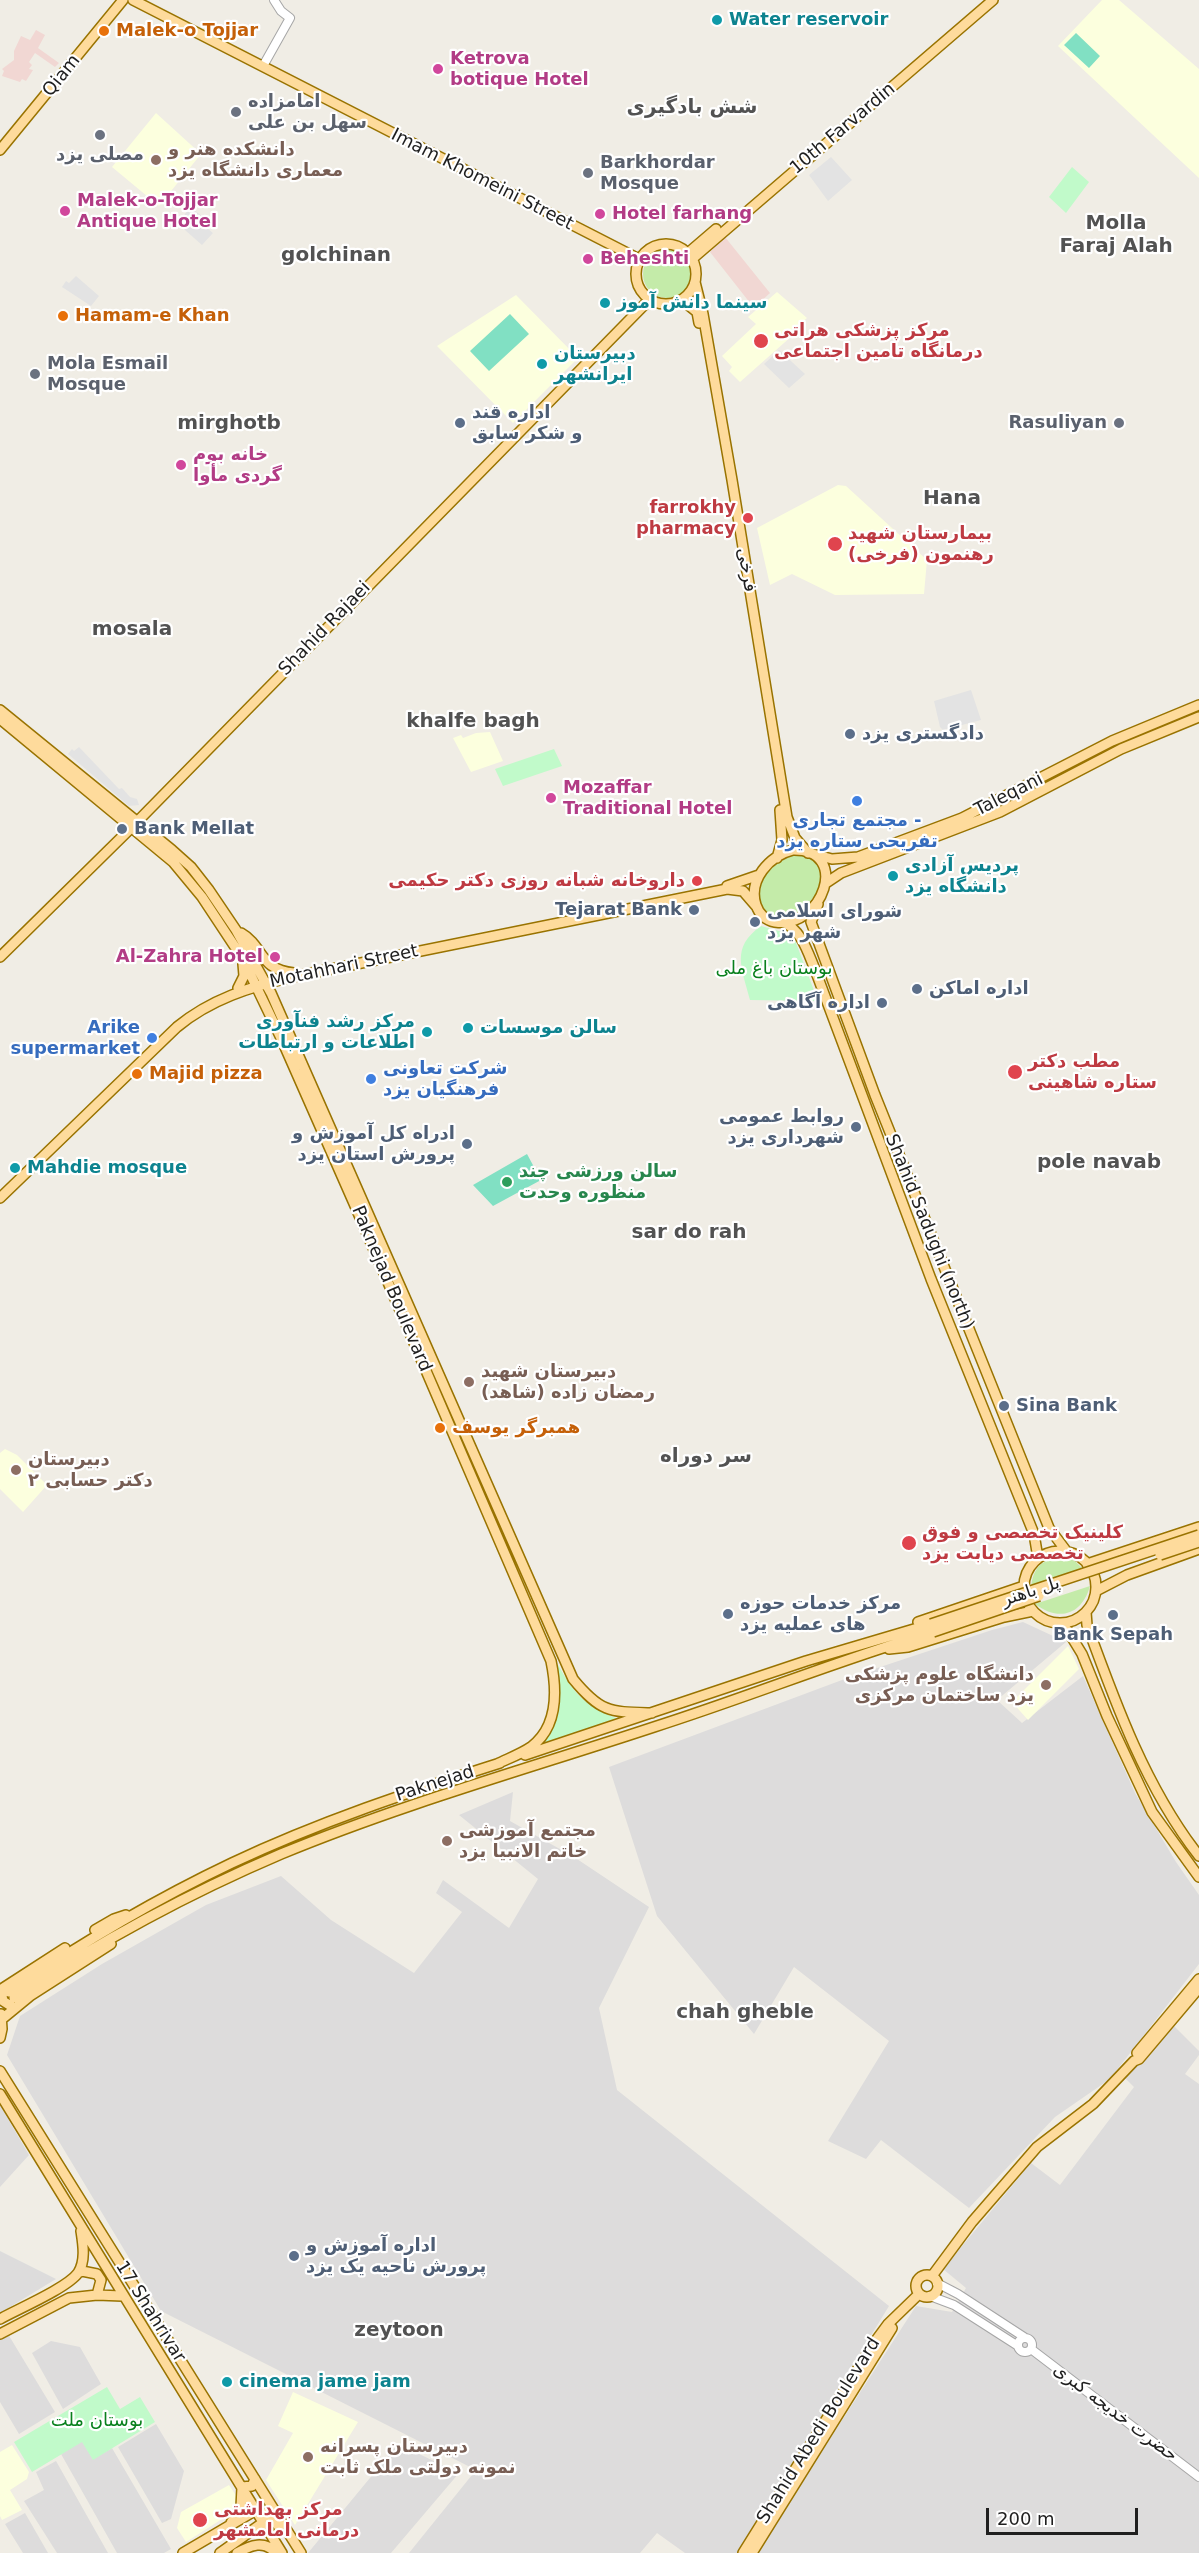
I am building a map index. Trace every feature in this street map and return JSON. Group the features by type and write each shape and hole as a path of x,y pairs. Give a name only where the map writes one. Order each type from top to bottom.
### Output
{"main road":[{"name":"Qiam","path":"0,150 123,0"},
{"name":"Imam Khomeini Street","path":"133,0 639,259"},
{"name":"10th Farvardin","path":"690,256 985,0"},
{"name":"10th Farvardin","path":"690,256 993,0"},
{"path":"662,244 680,247 690,256 696,270 695,282 682,300 666,304 643,294 636,277 639,259 653,246 662,244"},
{"name":"فرخی","path":"695,282 705,325 787,817 795,838 811,854"},
{"name":"Shahid Rajaei","path":"0,957 121,837 136,827 148,809 650,299"},
{"name":"فرخی","path":"682,300 697,312 721,447 780,808 782,840 777,858"},
{"name":"Taleqani","path":"811,854 836,859 858,857 962,818 1112,741 1199,705"},
{"path":"0,710 136,827"},
{"name":"Taleqani","path":"826,883 841,873 1000,812 1112,753 1199,717"},
{"path":"0,719 119,812 148,809 147,821 152,832"},
{"path":"119,812 121,837"},
{"name":"Paknejad Boulevard","path":"136,827 152,832 191,867 236,930 261,982 263,997 309,1103 545,1630 573,1679 598,1706 616,1712 652,1713"},
{"name":"Paknejad Boulevard","path":"136,827 183,873 277,1005 545,1630 556,1685 555,1707 548,1725 530,1748 497,1764"},
{"path":"797,932 800,922 806,920 811,922 818,904 826,883 825,869 821,861 811,854 793,850 777,858 759,875 753,890 756,906 766,919 783,922 802,915 818,904"},
{"path":"836,859 832,863 832,868 835,872 841,873"},
{"name":"Motahhari Street","path":"0,1196 177,1027 196,1012 240,989 293,975 736,884 759,875"},
{"name":"Motahhari Street","path":"293,975 726,890 743,891 756,906"},
{"name":"Shahid Sadughi (north)","path":"783,922 792,926 797,932 814,967 912,1232 1034,1534 1038,1558"},
{"name":"Shahid Sadughi (north)","path":"811,922 874,1095 1048,1528 1067,1552"},
{"path":"236,930 246,936 268,964 293,975 278,988 277,1005"},
{"path":"243,959 244,976 240,989 263,997"},
{"path":"309,1103 318,1098"},
{"path":"1087,1564 1199,1527"},
{"path":"1034,1534 1041,1536 1048,1528"},
{"name":"پل باهنر","path":"932,1628 1199,1535"},
{"name":"پل باهنر","path":"932,1628 1199,1542"},
{"path":"1096,1591 1113,1582 1199,1549"},
{"path":"1057,1623 1072,1621 1086,1612 1096,1591 1094,1576 1087,1564 1078,1556 1067,1552 1052,1552 1038,1558 1027,1571 1024,1586 1026,1599 1033,1611 1068,1631 1082,1654 1107,1716 1152,1812 1199,1877"},
{"path":"1106,1559 1113,1582"},
{"path":"883,1643 901,1628 1024,1586"},
{"path":"998,1595 1004,1617"},
{"path":"883,1643 908,1647 1004,1617 1033,1611"},
{"path":"1086,1612 1087,1625 1123,1720 1164,1806 1199,1856"},
{"path":"883,1643 932,1628"},
{"name":"Paknejad","path":"7,1995 50,1957 114,1919 136,1912 232,1863 279,1842 395,1797 806,1661 883,1643"},
{"name":"Paknejad","path":"7,1995 140,1922 238,1873 367,1822 754,1695 883,1643"},
{"path":"1082,1654 1087,1649 1096,1648"},
{"path":"1134,2061 1137,2053 1199,1979"},
{"path":"935,2279 922,2276 917,2281 916,2288 919,2294 930,2296 937,2291 935,2279 972,2222 1037,2147 1093,2104 1134,2061 1139,2059 1199,1988"},
{"path":"0,2038 1,2016 7,1995"},
{"name":"17 Shahrivar","path":"0,2071 299,2549"},
{"name":"17 Shahrivar","path":"0,2094 122,2296 262,2515 283,2553"},
{"path":"78,2272 83,2255 81,2225"},
{"path":"0,2319 82,2271 97,2274 101,2280 97,2295"},
{"name":"Shahid Abedi Boulevard","path":"743,2553 874,2343 919,2294"},
{"path":"0,2334 69,2298 97,2295 122,2296"},
{"name":"Shahid Abedi Boulevard","path":"752,2553 900,2313"},
{"path":"231,2525 241,2507 242,2487 252,2486 255,2479"},
{"path":"220,2553 240,2539 262,2515 264,2502 255,2479"},
{"path":"183,2553 231,2525 262,2515 276,2521 287,2539 299,2549"},
{"path":"231,2525 240,2526 242,2531 240,2539"},
{"path":"237,2553 249,2546 260,2544 270,2546 276,2553"},
{"path":"283,2553 288,2547 299,2549"}],"street":[{"path":"263,66 290,18 281,11 274,0"},
{"path":"930,2296 945,2301 1025,2352 1031,2349 1032,2341 935,2279"},
{"path":"945,2301 945,2293 950,2289"},
{"path":"1018,2346 1019,2340 1024,2337"},
{"name":"حضرت خدیجه کبری","path":"1031,2349 1199,2477"}],"shaded area":[{"path":"1102,0 1119,0 1199,69 1199,178 1058,46"},
{"path":"36,30 45,35 38,48 59,63 55,67 35,53 29,62 32,65 29,69 33,70 26,81 22,79 20,82 2,76 4,71 2,69 14,60 14,51 21,36 30,40"},
{"name":"دانشکده هنر و معماری دانشگاه یزد","path":"156,113 201,154 159,206 112,167"},
{"path":"831,157 852,180 828,201 809,175"},
{"path":"191,207 205,219 202,224 213,233 202,245 177,223"},
{"path":"725,237 770,293 754,308 710,252"},
{"path":"76,276 99,296 91,306 62,287 66,281 69,283"},
{"name":"مرکز پزشکی هراتی درمانگاه تامین اجتماعی","path":"777,292 807,318 800,324 802,327 740,382 729,371 732,367 722,356 756,324 748,317"},
{"path":"516,295 578,358 513,423 437,346"},
{"path":"779,350 805,374 789,388 764,364"},
{"name":"بیمارستان شهید رهنمون (فرخی)","path":"838,485 846,486 927,560 924,594 835,595 792,574 770,585 757,528"},
{"path":"971,690 981,720 943,730 940,727 934,701"},
{"path":"490,732 503,761 471,772 453,738"},
{"path":"79,747 119,789 122,788 130,797 137,799 139,805 129,806 68,754 72,749 74,751"},
{"name":"دبیرستان دکتر حسابی ۲","path":"5,1449 17,1455 47,1485 23,1512 0,1489 0,1453"},
{"path":"1023,1622 1066,1642 997,1700 1022,1723 1083,1676 1135,1793 1176,1862 1199,1895 1199,1964 1110,2079 1055,2117 969,2208 881,2140 866,2159 828,2141 889,2041 794,1967 754,2034 657,1916 609,1767 850,1677"},
{"name":"دانشگاه علوم پزشکی یزد ساختمان مرکزی","path":"1068,1646 1079,1669 1028,1720 1012,1702"},
{"path":"513,1792 510,1821 574,1857 649,1907 599,2008 617,2090 889,2306 738,2553 685,2553 657,2533 640,2553 409,2553 476,2470 161,2311 7,2055 20,2016 102,1964 206,1905 281,1876 331,1920 414,1973 462,1912 436,1893 443,1880 509,1928 538,1879 459,1815"},
{"path":"1174,2026 1199,2051 1199,2055 1185,2074 1199,2084 1199,2553 756,2553 916,2306 952,2312 966,2288 943,2269 1031,2163 1060,2185 1134,2087 1125,2078"},
{"path":"0,2105 29,2155 0,2187"},
{"path":"0,2251 56,2279 0,2313"},
{"path":"8,2334 55,2412 19,2434 0,2402 0,2339"},
{"path":"51,2341 80,2347 101,2384 63,2409 32,2353"},
{"name":"دبیرستان پسرانه نمونه دولتی ملک ثابت","path":"293,2392 358,2422 295,2525 266,2480 293,2433 278,2426"},
{"path":"156,2424 184,2471 171,2519 162,2523 118,2447"},
{"path":"82,2441 93,2459 112,2448 171,2549 164,2553 117,2553 61,2454"},
{"path":"398,2444 459,2473 391,2553 308,2553"},
{"path":"12,2445 29,2472 27,2479 10,2490 22,2510 2,2520 0,2516 0,2452"},
{"path":"56,2461 108,2553 57,2553 24,2501 44,2490 36,2472"},
{"name":"مرکز بهداشتی درمانی امامشهر","path":"229,2485 237,2497 238,2505 233,2512 186,2542 177,2528 181,2512"},
{"path":"25,2513 48,2553 23,2553 5,2524"}],"green space":[{"path":"1076,33 1100,56 1089,68 1064,45"},
{"path":"1072,167 1089,182 1066,213 1049,197"},
{"path":"667,250 684,257 691,274 684,291 667,298 650,291 643,274 650,257"},
{"path":"510,314 529,334 489,371 470,351"},
{"path":"554,749 562,766 503,786 495,769"},
{"path":"794,855 808,855 820,864 823,883 805,906 788,917 774,917 764,910 759,898 761,883 772,868"},
{"name":"بوستان باغ ملی","path":"761,926 793,935 818,1001 750,1000 742,968 742,951 751,934"},
{"name":"سالن ورزشی چند منظوره وحدت","path":"527,1154 541,1180 493,1206 473,1185"},
{"path":"1063,1556 1075,1561 1085,1571 1031,1588 1036,1569 1040,1565 1049,1559"},
{"path":"1090,1586 1081,1604 1068,1613 1053,1613 1035,1604"},
{"path":"555,1659 568,1682 582,1698 599,1710 624,1721 538,1748 557,1705 558,1685"},
{"name":"بوستان ملت","path":"107,2387 120,2409 140,2397 155,2422 93,2460 82,2442 32,2472 14,2442"}],"place":[{"name":"Water reservoir","path":"717,20"},
{"name":"Malek-o Tojjar","path":"104,31"},
{"name":"Ketrova botique Hotel","path":"438,69"},
{"name":"امامزاده سهل بن علی","path":"236,112"},
{"name":"مصلی یزد","path":"100,135"},
{"name":"دانشکده هنر و معماری دانشگاه یزد","path":"156,160"},
{"name":"Barkhordar Mosque","path":"588,173"},
{"name":"Malek-o-Tojjar Antique Hotel","path":"65,211"},
{"name":"Hotel farhang","path":"600,214"},
{"name":"Beheshti","path":"588,259"},
{"name":"سینما دانش آموز","path":"605,303"},
{"name":"Hamam-e Khan","path":"63,316"},
{"name":"مرکز پزشکی هراتی درمانگاه تامین اجتماعی","path":"761,341"},
{"name":"دبیرستان ایرانشهر","path":"542,364"},
{"name":"Mola Esmail Mosque","path":"35,374"},
{"name":"اداره قند و شکر سابق","path":"460,423"},
{"name":"Rasuliyan","path":"1119,423"},
{"name":"خانه بوم گردی مأوا","path":"181,465"},
{"name":"farrokhy pharmacy","path":"748,518"},
{"name":"بیمارستان شهید رهنمون (فرخی)","path":"835,544"},
{"name":"دادگستری یزد","path":"850,734"},
{"name":"Mozaffar Traditional Hotel","path":"551,798"},
{"name":"مجتمع تجاری - تفریحی ستاره یزد","path":"857,801"},
{"name":"Bank Mellat","path":"122,829"},
{"name":"پردیس آزادی دانشگاه یزد","path":"893,876"},
{"name":"داروخانه شبانه روزی دکتر حکیمی","path":"697,881"},
{"name":"Tejarat Bank","path":"694,910"},
{"name":"شورای اسلامی شهر یزد","path":"755,922"},
{"name":"Al-Zahra Hotel","path":"275,957"},
{"name":"اداره اماکن","path":"917,989"},
{"name":"اداره آگاهی","path":"882,1003"},
{"name":"سالن موسسات","path":"468,1028"},
{"name":"مرکز رشد فنآوری اطلاعات و ارتباطات","path":"427,1032"},
{"name":"Arike supermarket","path":"152,1038"},
{"name":"مطب دکتر ستاره شاهینی","path":"1015,1072"},
{"name":"Majid pizza","path":"137,1074"},
{"name":"شرکت تعاونی فرهنگیان یزد","path":"371,1079"},
{"name":"روابط عمومی شهرداری یزد","path":"856,1127"},
{"name":"ادراه کل آموزش و پرورش استان یزد","path":"467,1144"},
{"name":"Mahdie mosque","path":"15,1168"},
{"name":"سالن ورزشی چند منظوره وحدت","path":"507,1182"},
{"name":"دبیرستان شهید رمضان زاده (شاهد)","path":"469,1382"},
{"name":"Sina Bank","path":"1004,1406"},
{"name":"همبرگر یوسف","path":"440,1428"},
{"name":"دبیرستان دکتر حسابی ۲","path":"16,1470"},
{"name":"کلینیک تخصصی و فوق تخصصی دیابت یزد","path":"909,1543"},
{"name":"مرکز خدمات حوزه های عملیه یزد","path":"728,1614"},
{"name":"Bank Sepah","path":"1113,1615"},
{"name":"دانشگاه علوم پزشکی یزد ساختمان مرکزی","path":"1046,1685"},
{"name":"مجتمع آموزشی خاتم الانبیا یزد","path":"447,1841"},
{"name":"اداره آموزش و پرورش ناحیه یک یزد","path":"294,2256"},
{"name":"cinema jame jam","path":"227,2382"},
{"name":"دبیرستان پسرانه نمونه دولتی ملک ثابت","path":"308,2457"},
{"name":"مرکز بهداشتی درمانی امامشهر","path":"200,2520"}],"district":[{"name":"شش بادگیری","path":"692,108"},
{"name":"Molla Faraj Alah","path":"1116,236"},
{"name":"golchinan","path":"336,256"},
{"name":"mirghotb","path":"229,424"},
{"name":"Hana","path":"952,499"},
{"name":"mosala","path":"132,630"},
{"name":"khalfe bagh","path":"473,722"},
{"name":"pole navab","path":"1099,1163"},
{"name":"sar do rah","path":"689,1233"},
{"name":"سر دوراه","path":"706,1457"},
{"name":"chah gheble","path":"745,2013"},
{"name":"zeytoon","path":"399,2331"}]}
